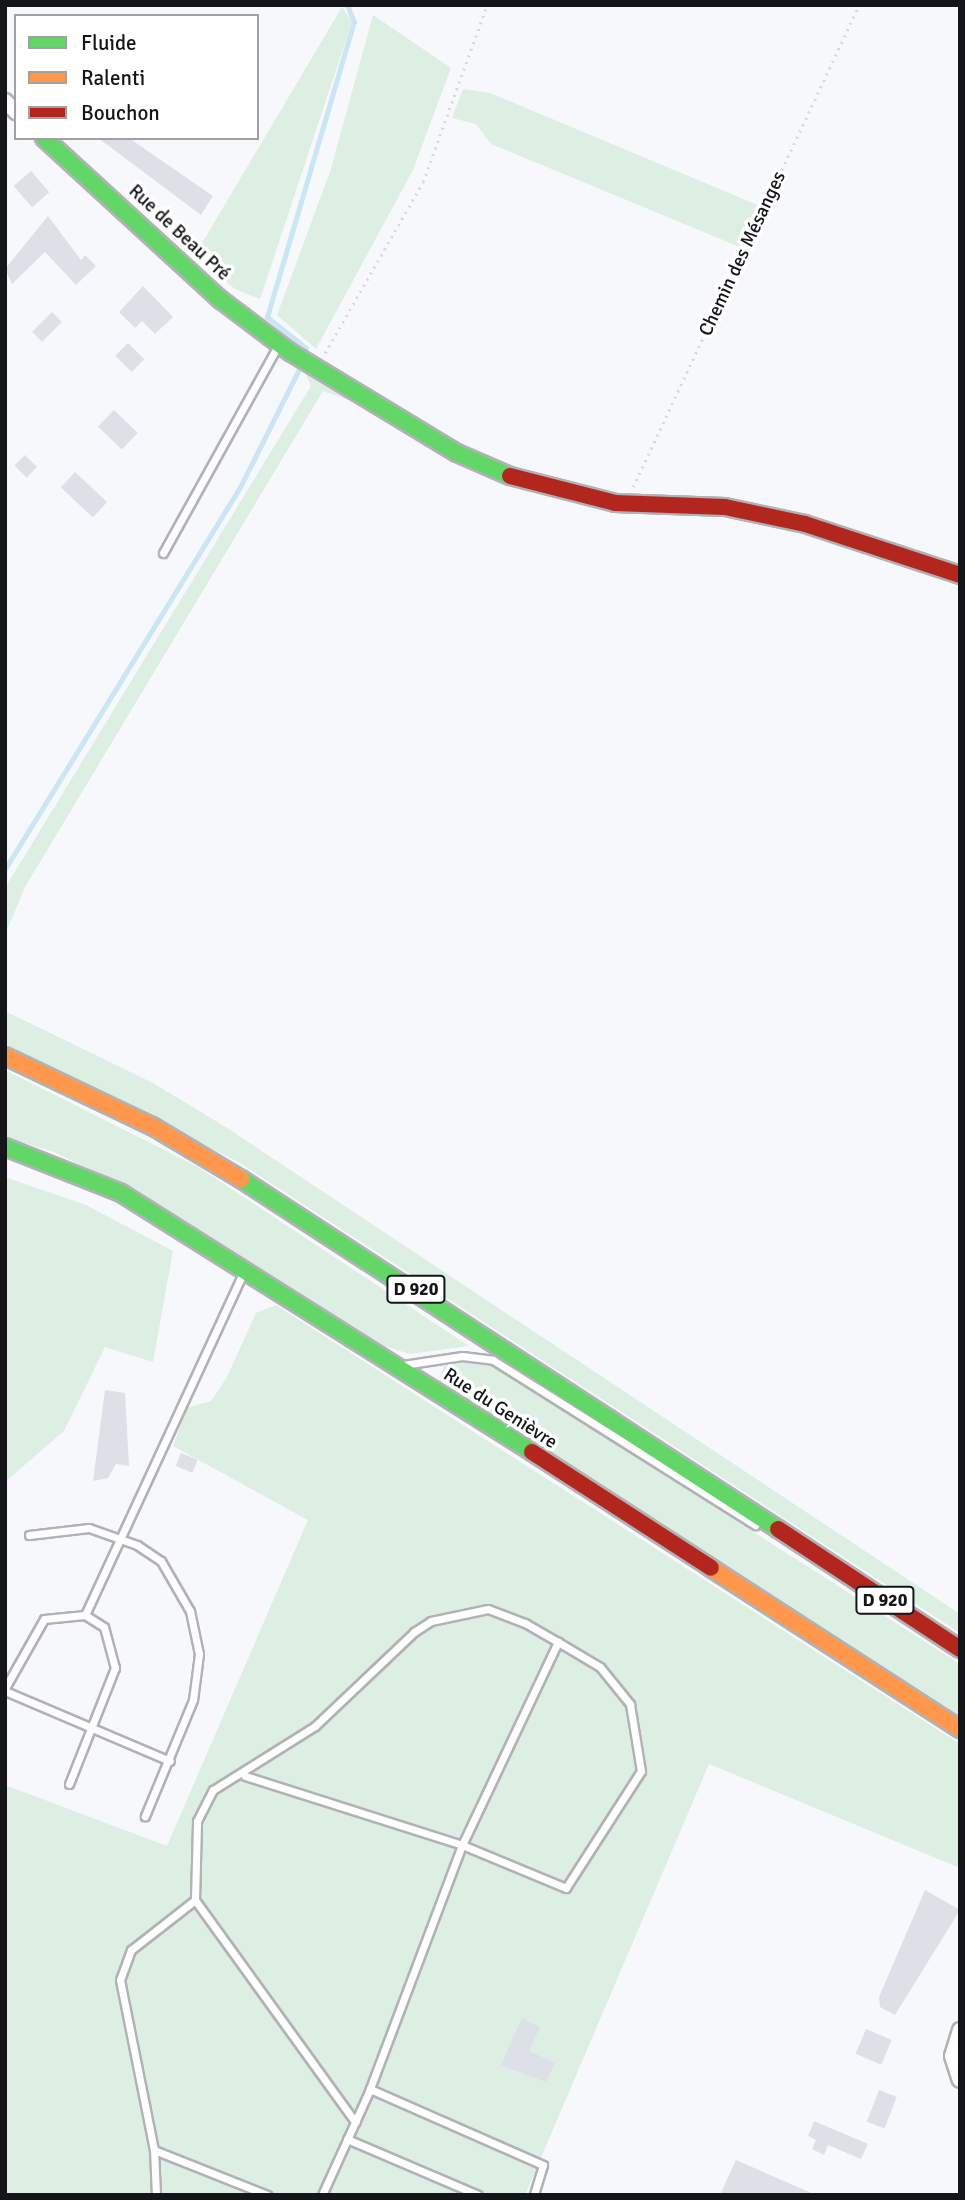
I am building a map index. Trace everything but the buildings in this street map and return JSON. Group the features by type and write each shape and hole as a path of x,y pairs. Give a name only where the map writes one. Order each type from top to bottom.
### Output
{"street":[{"name":"Rue de Beau Pré","path":"46,140 221,300 285,348 501,474 628,503 726,507 805,524 960,575"},
{"name":"D 920","path":"5,1056 152,1126 336,1236 960,1649"},
{"name":"Rue du Genièvre","path":"5,1147 110,1187 246,1267 395,1366 960,1729"},
{"path":"960,2030 952,2056 960,2080"}],"lane":[{"path":"163,553 285,348"},
{"path":"85,1615 118,1536 246,1267"},
{"path":"395,1366 462,1356 494,1360 723,1509 810,1551"},
{"path":"29,1535 61,1527 118,1536 161,1561 190,1611 199,1654 194,1700 145,1816"},
{"path":"245,1776 462,1845 566,1888 641,1771 630,1704 600,1667 558,1642 488,1609 431,1621 315,1726 245,1776 213,1790 197,1821 195,1900 355,2122"},
{"path":"69,1784 91,1727 115,1668 104,1627 85,1615 44,1619 5,1689 91,1727 170,1761"},
{"path":"322,2195 370,2089 462,1845 558,1642"},
{"path":"156,2195 154,2150 120,1980 131,1950 195,1900"},
{"path":"370,2089 543,2165 534,2195"},
{"path":"347,2139 478,2195"},
{"path":"154,2150 267,2195"}],"path":[{"path":"313,366 341,332 423,183 487,5"},
{"name":"Chemin des Mésanges","path":"628,503 859,5"}],"green space":[{"path":"342,7 352,22 260,299 235,289 195,255"},
{"path":"373,15 451,68 413,170 316,349 277,315 330,172"},
{"path":"463,89 490,93 760,206 740,247 491,144 476,124 452,118"},
{"path":"303,368 362,405 323,391 25,887 5,935 5,888 311,386"},
{"path":"5,1011 153,1083 224,1126 960,1614 960,1633 240,1163 5,1044"},
{"path":"5,1070 198,1167 469,1346 410,1354 378,1344 153,1201 54,1152 5,1137"},
{"path":"5,1177 86,1205 173,1251 153,1362 105,1347 64,1431 5,1482"},
{"path":"276,1305 960,1744 960,1868 709,1764 525,2195 5,2195 5,1785 167,1846 308,1520 173,1446 187,1408 211,1401 226,1379 256,1313"},
{"path":"475,1361 495,1367 960,1664 960,1719 437,1385 444,1366"}],"waterway":[{"path":"306,348 267,317 354,22 347,5"},
{"path":"5,869 239,489 299,369"}],"traffic: fast":[{"path":"46,140 221,300 290,352 457,453 510,476"},
{"path":"5,1147 121,1193 532,1452"},
{"path":"241,1179 778,1529"}],"traffic: slow":[{"path":"5,1056 152,1126 241,1179"},
{"path":"711,1568 960,1729"}],"traffic: jam":[{"path":"510,476 615,503 725,507 805,524 960,575"},
{"path":"532,1452 711,1568"},
{"path":"778,1529 960,1649"}]}
